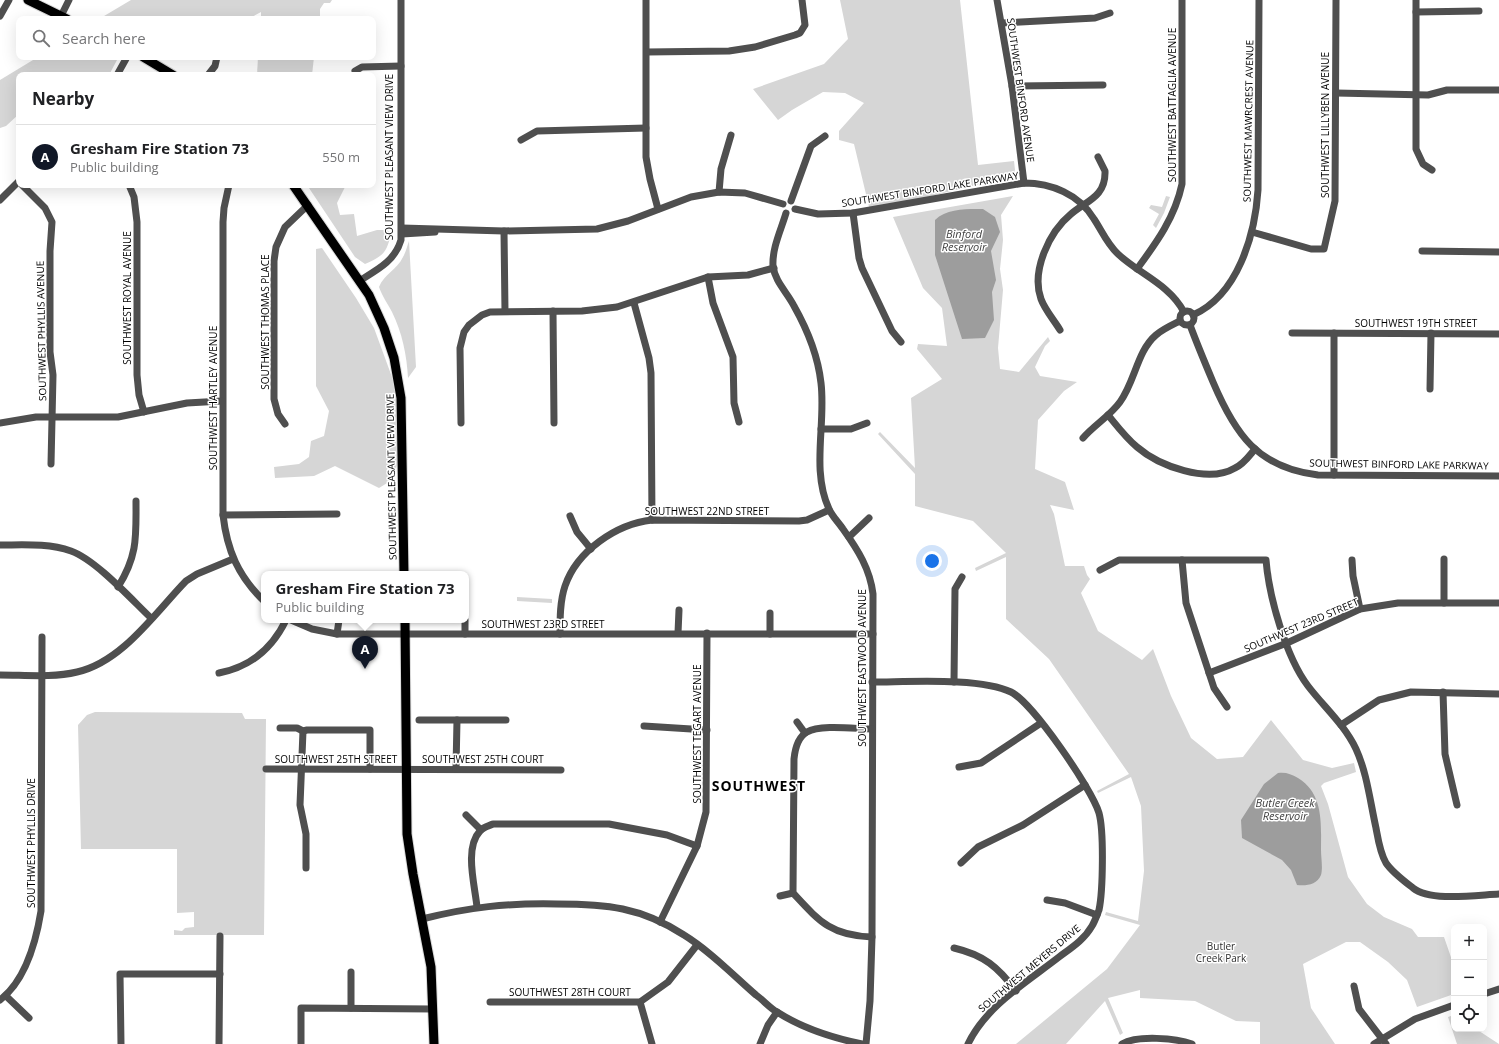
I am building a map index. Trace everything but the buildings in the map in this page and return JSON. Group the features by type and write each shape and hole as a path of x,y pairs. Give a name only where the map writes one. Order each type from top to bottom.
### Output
{"main road":[{"path":"28,0 60,16"},
{"path":"148,60 168,72"},
{"path":"295,188 359,281"},
{"name":"SOUTHWEST PLEASANT VIEW DRIVE","path":"359,281 371,300 384,328 394,358 401,387 404,571"},
{"path":"405,623 406,769 409,846 431,967 434,1044"}],"street":[{"path":"0,16 9,0"},
{"path":"65,16 69,0"},
{"name":"SOUTHWEST PLEASANT VIEW DRIVE","path":"359,281 390,260 400,245 402,231 401,0"},
{"path":"646,0 646,128 648,169 658,209"},
{"path":"647,52 728,51 755,47 795,35 800,33 805,25 802,0"},
{"name":"SOUTHWEST BINFORD AVENUE","path":"997,0 1012,86 1024,184"},
{"name":"SOUTHWEST BATTAGLIA AVENUE","path":"1137,269 1166,229 1176,206 1182,184 1182,0"},
{"name":"SOUTHWEST MAWRCREST AVENUE","path":"1193,315 1208,308 1227,286 1238,267 1252,232 1258,190 1259,0"},
{"name":"SOUTHWEST LILLYBEN AVENUE","path":"1252,232 1311,249 1324,249 1335,201 1336,0"},
{"path":"1416,0 1416,149 1423,164 1432,170"},
{"path":"1416,12 1479,11"},
{"path":"1002,23 1095,18 1110,13"},
{"path":"119,72 125,60"},
{"path":"210,72 215,66 216,60"},
{"path":"355,72 362,67 401,66"},
{"path":"1012,86 1103,85"},
{"path":"1336,93 1428,95 1447,90 1499,90"},
{"path":"521,140 537,131 646,128"},
{"path":"719,192 721,169 730,135"},
{"path":"791,201 810,146 825,136"},
{"path":"1060,330 1041,298 1038,285 1039,276 1046,246 1051,237 1071,213 1093,200 1103,184 1105,171 1098,157"},
{"path":"0,200 16,184"},
{"name":"SOUTHWEST BINFORD LAKE PARKWAY","path":"795,209 818,214 853,213 1024,184 1043,185 1057,189 1073,198 1091,213 1113,248 1137,269 1171,294 1184,312"},
{"name":"SOUTHWEST PHYLLIS AVENUE","path":"25,188 45,208 52,222 50,344 53,374 51,464"},
{"name":"SOUTHWEST ROYAL AVENUE","path":"131,188 134,197 137,222 137,375 139,395 144,412"},
{"name":"SOUTHWEST HARTLEY AVENUE","path":"228,188 224,208 222,401 223,515 225,536 233,559 247,582 261,598"},
{"path":"402,231 597,229 618,224 691,197 719,192 745,193 782,204 786,201 791,201"},
{"path":"782,204 782,209 786,213 792,213 795,209 794,204 791,201"},
{"name":"SOUTHWEST THOMAS PLACE","path":"285,424 278,414 274,399 274,261 279,236 285,227 308,205"},
{"path":"461,423 460,348 463,336 469,325 482,315 490,312 505,311 598,310 634,303 708,277 748,275 774,268 773,254 786,213"},
{"path":"853,213 856,243 862,268 892,331 901,342"},
{"path":"504,231 505,311"},
{"path":"1422,251 1499,252"},
{"name":"SOUTHWEST EASTWOOD AVENUE","path":"774,268 778,282 793,304 805,327 818,366 822,384 821,473 829,510 849,537 866,566 872,594 872,937 870,1001 866,1044"},
{"path":"708,277 713,303 733,357 734,403 739,422"},
{"path":"634,303 649,358 652,520"},
{"path":"553,311 554,423"},
{"path":"1189,311 1193,315 1194,321 1190,325 1184,325 1180,321 1180,316 1184,312 1189,311"},
{"path":"1083,438 1094,426 1108,415 1126,393 1150,342 1161,331 1180,321"},
{"name":"SOUTHWEST BINFORD LAKE PARKWAY","path":"1190,325 1228,416 1238,431 1255,449 1276,463 1290,469 1309,474 1499,476"},
{"name":"SOUTHWEST 19TH STREET","path":"1292,333 1499,334"},
{"path":"1334,333 1334,475"},
{"path":"1430,389 1431,333"},
{"path":"0,423 36,417 118,417 186,402 222,401"},
{"path":"1108,415 1131,442 1147,455 1159,462 1186,470 1218,474 1228,472 1237,468 1255,449"},
{"path":"821,428 851,429 867,423"},
{"path":"118,587 130,566 135,549 136,501"},
{"name":"SOUTHWEST 22ND STREET","path":"560,634 561,599 565,584 573,570 591,550 621,527 652,520 799,521 807,520 829,510"},
{"path":"223,515 337,514"},
{"path":"570,516 577,532 591,550"},
{"path":"849,537 869,518"},
{"path":"0,545 40,545 70,550 94,566 151,618"},
{"path":"0,675 40,675 77,672 102,663 122,650 177,591 196,574 233,559"},
{"path":"1444,559 1444,603"},
{"path":"1100,570 1119,560 1266,560 1271,594 1287,644 1306,682 1341,725 1355,747 1362,765 1380,845 1386,864 1417,891 1445,896 1499,894"},
{"path":"1182,560 1186,602 1208,673 1214,688 1226,707"},
{"path":"1352,560 1353,576 1360,609"},
{"path":"954,682 955,589 962,576"},
{"name":"SOUTHWEST 23RD STREET","path":"1208,673 1287,644 1360,609 1398,603 1499,603"},
{"path":"678,633 679,610"},
{"path":"770,613 770,634"},
{"path":"219,673 234,670 248,664 274,641 284,623"},
{"name":"SOUTHWEST 23RD STREET","path":"298,623 316,630 338,634 873,634"},
{"path":"338,634 339,623"},
{"path":"465,623 465,634"},
{"name":"SOUTHWEST TEGART AVENUE","path":"660,922 697,846 706,812 708,730 707,633"},
{"name":"SOUTHWEST PHYLLIS DRIVE","path":"3,998 21,975 30,956 38,932 41,911 40,675 42,637"},
{"name":"SOUTHWEST MEYERS DRIVE","path":"872,682 954,682 993,686 1011,692 1028,705 1086,785 1099,814 1101,831 1100,896 1097,915 1087,933 1080,941 995,1008 980,1023 968,1044"},
{"path":"1341,725 1372,704 1395,695 1420,691 1499,694"},
{"path":"1443,692 1445,754 1457,805"},
{"path":"419,720 506,720"},
{"path":"456,769 457,720"},
{"path":"797,722 805,733"},
{"path":"959,767 981,763 1041,723"},
{"path":"644,726 708,730"},
{"path":"280,728 297,728 303,731 370,730 370,769"},
{"path":"872,729 814,729 805,733 798,743 795,753 793,893 811,912 829,927 853,937 872,937"},
{"path":"303,731 300,809 306,834 306,868"},
{"name":"SOUTHWEST 25TH STREET","path":"266,769 406,769"},
{"name":"SOUTHWEST 25TH COURT","path":"406,769 561,770"},
{"path":"960,863 978,847 1023,825 1086,785"},
{"path":"466,815 481,830"},
{"path":"478,907 471,854 472,844 481,830 493,824 502,822 595,823 631,827 667,835 697,846"},
{"path":"780,896 793,893"},
{"path":"1047,900 1065,903 1097,915"},
{"path":"422,919 478,907 520,903 595,904 614,906 634,911 660,922 684,935 777,1012 838,1039 862,1044"},
{"path":"219,1044 220,936"},
{"name":"SOUTHWEST 28TH COURT","path":"490,1002 640,1002 668,982 697,945"},
{"path":"954,948 976,954 990,962 1016,991"},
{"path":"351,972 351,1008"},
{"path":"121,1044 120,974 220,974"},
{"path":"1354,986 1359,1009 1384,1042"},
{"path":"1487,993 1499,989"},
{"path":"3,998 29,1018"},
{"path":"640,1002 652,1044"},
{"path":"1374,1044 1384,1042 1415,1019 1451,1006"},
{"path":"300,1044 301,1008 433,1009"},
{"path":"760,1044 768,1025 777,1012"},
{"path":"1122,1044 1136,1040 1171,1039 1192,1044"}],"green space":[{"path":"131,0 332,0 330,3 324,3 320,9 320,16 261,16 261,12 254,16 104,16"},
{"path":"840,0 960,0 978,165 1014,161 1015,170 1013,176 870,211 854,144 839,140 839,131 864,103 845,93 823,92 778,120 753,89 824,64 848,39"},
{"path":"33,60 117,60 111,72 16,72 16,117 6,126 0,128 0,80"},
{"path":"258,60 314,60 312,72 257,72"},
{"path":"309,188 344,188 337,203 340,215 354,214 357,236 377,230 387,230 391,233 386,249 376,259 365,264 355,257"},
{"name":"Butler Creek Park","path":"1013,196 1001,215 1003,240 1000,269 1003,290 998,348 1000,369 1019,372 1048,337 1050,341 1045,346 1035,367 1040,376 1077,382 1064,391 1038,420 1035,469 1065,482 1074,510 1050,505 1054,514 1065,566 1084,566 1090,579 1081,593 1098,631 1142,660 1153,649 1171,696 1191,738 1217,759 1243,757 1271,720 1303,760 1332,768 1354,763 1356,772 1324,783 1321,786 1328,804 1348,877 1367,904 1384,917 1412,929 1418,937 1444,937 1451,957 1451,995 1417,1007 1407,980 1388,962 1360,942 1346,942 1303,964 1311,1008 1335,1044 1260,1044 1260,1022 1236,1021 1195,1001 1140,998 1140,990 1108,998 1123,1033 1120,1035 1105,1001 1066,1044 1016,1044 1107,969 1140,925 1105,915 1106,912 1138,921 1144,871 1141,806 1131,777 1098,793 1097,791 1129,774 1049,659 1006,619 1006,557 976,571 975,568 1006,553 973,521 915,506 915,474 878,434 880,432 915,468 911,398 942,379 917,349 918,344 947,346 942,308 923,288 893,217"},
{"path":"1166,196 1170,197 1156,228 1153,225 1159,214 1149,208 1151,205 1162,207"},
{"path":"409,241 416,367 408,378 405,353 399,328 379,287 400,261 405,253"},
{"path":"322,248 356,298 374,328 396,388 399,459 392,480 379,488 335,466 314,476 275,478 274,467 299,464 309,457 311,441 324,436 329,411 316,386 316,249"},
{"path":"517,597 552,599 552,603 517,601"},
{"path":"95,712 242,713 245,719 266,719 264,935 174,935 174,930 182,931 185,928 194,927 194,912 177,913 177,849 81,849 78,725 87,715"},
{"path":"1451,1016 1451,1026 1448,1017"},
{"path":"1453,1032 1481,1032 1499,1044 1457,1044"}],"water":[{"name":"Binford Reservoir","path":"964,209 983,209 995,217 1000,232 991,251 996,280 992,292 994,320 985,338 962,339 935,255 935,220 945,213 952,211"},
{"name":"Butler Creek Reservoir","path":"1278,773 1293,775 1298,778 1313,792 1317,801 1321,820 1322,869 1321,875 1317,881 1311,884 1297,885 1291,870 1282,860 1242,838 1241,820 1264,784"}],"place":[{"name":"Gresham Fire Station 73","path":"365,669"}],"district":[{"name":"SOUTHWEST","path":"759,785"}]}
